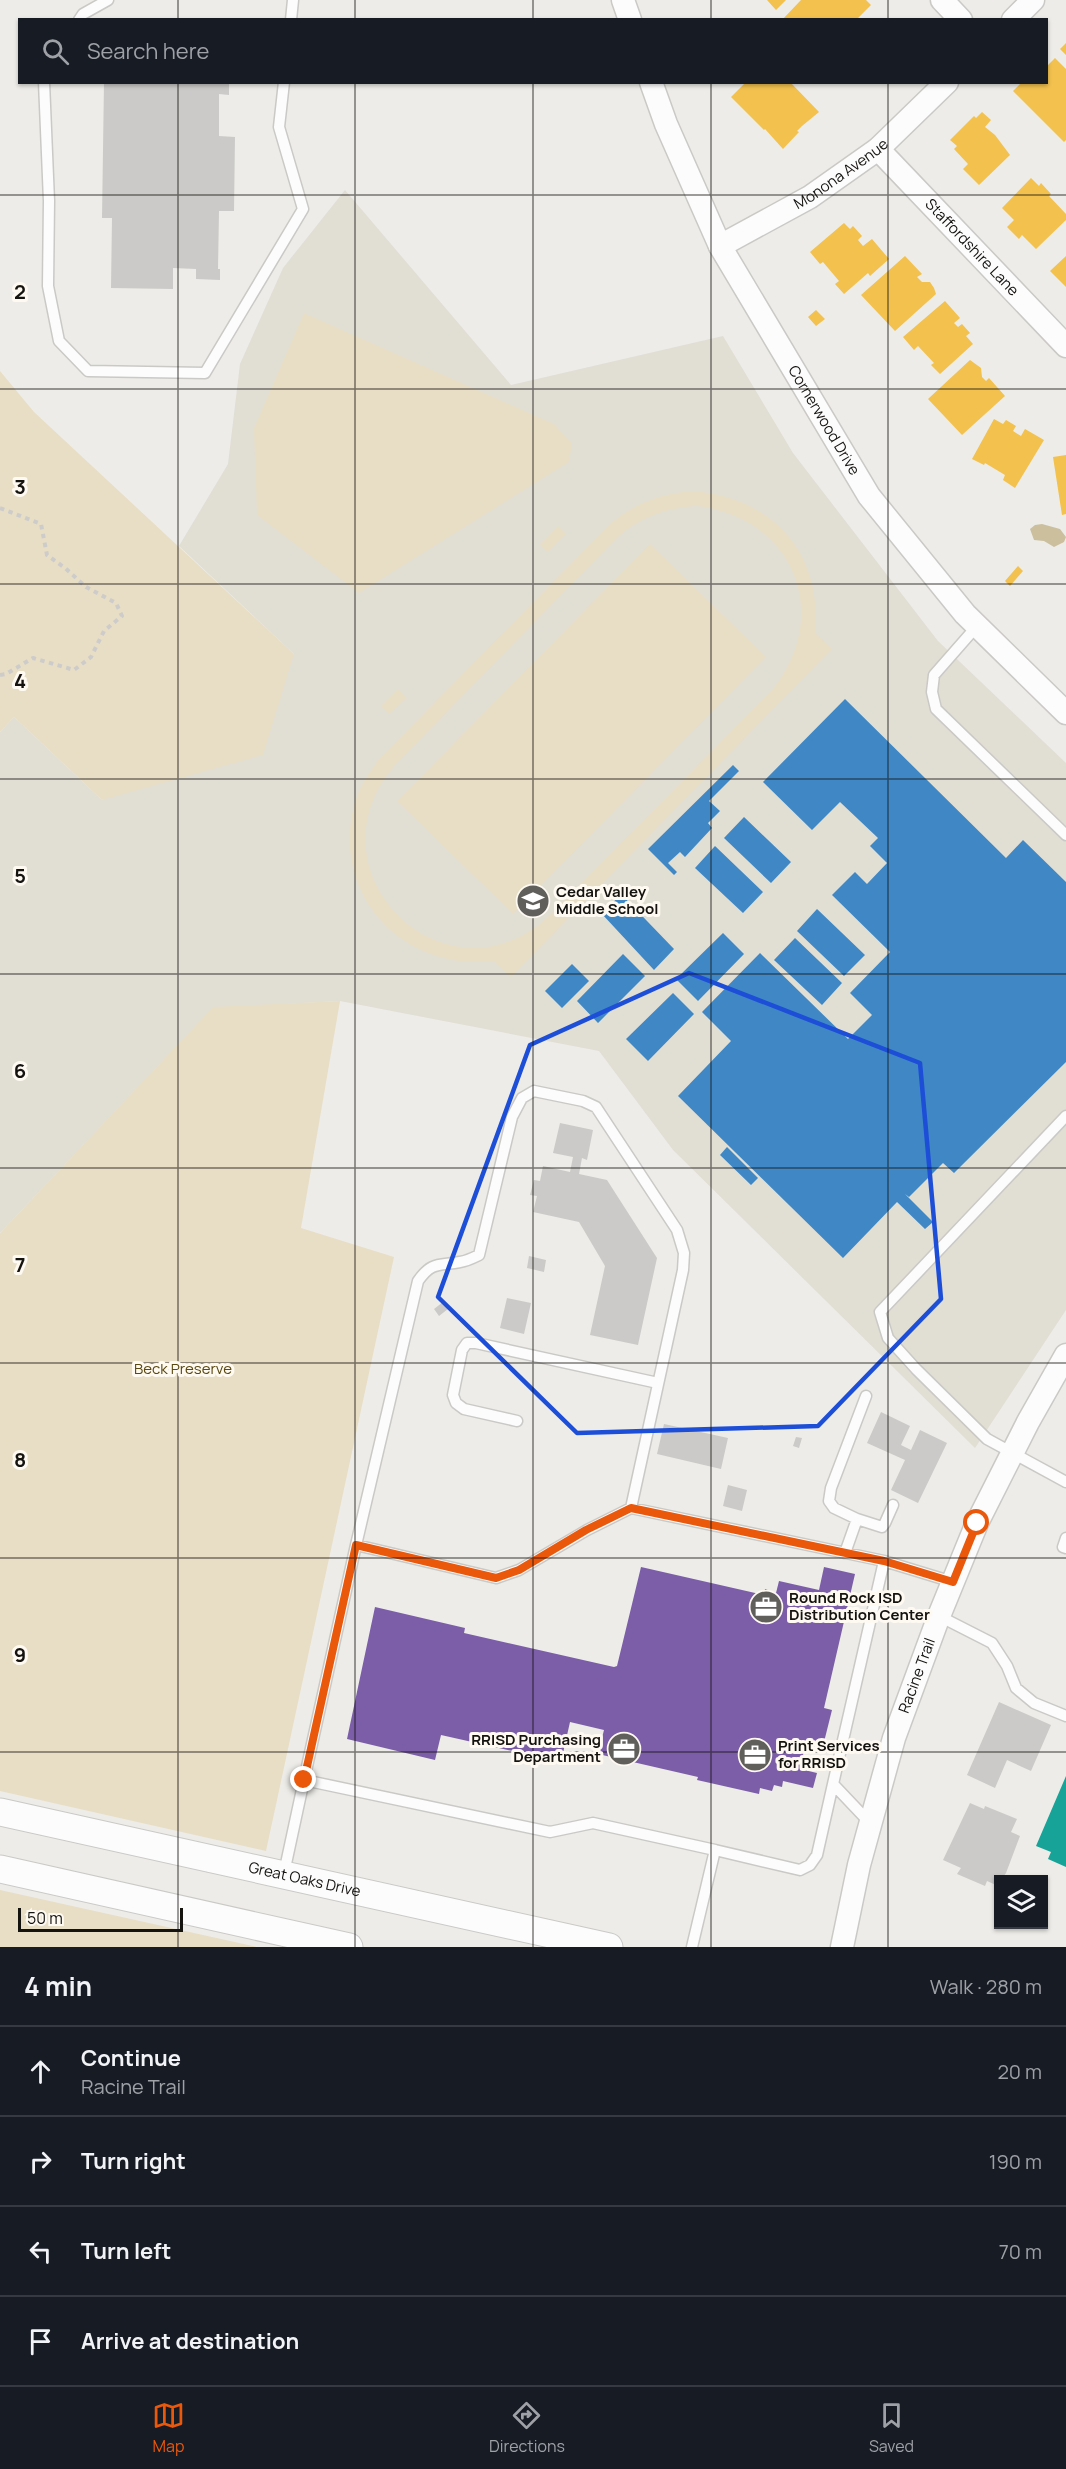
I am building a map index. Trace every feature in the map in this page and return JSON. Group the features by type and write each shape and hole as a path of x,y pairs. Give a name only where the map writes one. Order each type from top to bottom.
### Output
{"street":[{"path":"623,0 629,18"},
{"path":"942,0 959,18"},
{"path":"1015,18 1033,0"},
{"name":"Cornerwood Drive","path":"652,84 666,124 720,246 869,496 964,614 1066,713"},
{"name":"Monona Avenue","path":"720,246 810,197 878,149 945,84"},
{"name":"Staffordshire Lane","path":"878,149 1066,346"},
{"name":"Racine Trail","path":"842,1947 859,1865 894,1738 939,1616 977,1523 1066,1355"},
{"name":"Great Oaks Drive","path":"0,1812 609,1947"},
{"path":"0,1869 349,1947"}],"lane":[{"path":"80,18 83,14 108,0"},
{"path":"291,18 293,0"},
{"path":"44,84 49,201 48,286 59,341 88,371 205,373 303,209 279,127 284,84"},
{"path":"977,626 933,675 932,692 936,709 1066,835"},
{"path":"284,1874 356,1545 418,1281 425,1270 440,1263 461,1262 479,1256 512,1117 522,1098 534,1091 584,1101 596,1107 677,1230 684,1253 683,1270 631,1508"},
{"path":"1066,1116 880,1312 888,1338 987,1439 1066,1482"},
{"path":"517,1421 464,1409 456,1403 453,1395 462,1350 467,1343 476,1342 658,1383"},
{"path":"866,1396 831,1488 829,1501 834,1508 882,1527 893,1505"},
{"path":"356,1545 496,1578 519,1570 586,1530 631,1508 884,1561 953,1582"},
{"path":"846,1553 857,1519"},
{"path":"1066,1538 1063,1547 1066,1548"},
{"path":"304,1780 550,1832 594,1823 800,1870 810,1865 817,1855 884,1561"},
{"path":"939,1616 993,1642 1016,1688 1034,1703 1066,1716"},
{"path":"833,1784 870,1824"},
{"path":"692,1947 715,1850"}],"path":[{"path":"0,508 41,524 47,555 86,587 116,603 122,616 104,631 91,657 74,670 33,658 6,674 0,675"}],"highlighted area":[{"path":"689,973 920,1063 941,1299 818,1426 577,1433 438,1297 530,1045"}],"shaded area":[{"name":"Cedar Valley Middle School","path":"345,190 511,385 723,336 793,453 938,641 1066,763 1066,1310 975,1448 673,1150 599,1051 340,1001 213,1008 0,1233 0,732 14,717 102,800 294,654 179,546 228,464 240,364 283,268"},
{"path":"1042,524 1060,529 1066,537 1064,542 1054,547 1044,541 1034,540 1030,529"}],"green space":[{"path":"304,313 554,424 572,443 569,462 359,593 257,515 254,428"},
{"path":"0,371 34,412 294,654 263,755 102,800 14,717 0,732"},
{"path":"692,491 721,496 746,504 768,517 786,534 801,554 810,577 815,604 815,633 832,649 511,977 493,961 459,961 427,953 400,938 378,917 361,892 352,862 350,830 361,786 378,760 610,524 638,505 680,492","holes":["697,506 731,514 758,529 779,550 794,574 801,602 800,631 790,661 772,690 552,913 511,940 470,948 431,938 399,916 376,883 366,844 372,802 399,761 628,529 656,514 686,507"]},
{"path":"558,526 566,534 548,552 540,545"},
{"path":"650,544 766,657 513,914 397,801"},
{"path":"398,689 407,698 389,714 381,706"},
{"name":"Beck Preserve","path":"340,1001 301,1228 394,1257 266,1851 0,1791 0,1233 213,1007"},
{"path":"0,1890 257,1947 0,1947"}],"building: Homes":[{"path":"767,0 786,0 776,10"},
{"path":"801,0 866,0 871,5 858,18 784,18"},
{"path":"1066,43 1066,55 1060,49"},
{"path":"1055,58 1066,69 1066,140 1064,142 1013,91 1020,84 1048,84 1048,65"},
{"path":"744,84 792,84 819,112 797,131 799,132 783,149 731,97"},
{"path":"982,112 991,120 985,127 995,135 1010,155 979,185 963,169 968,164 954,149 957,146 950,140 974,116 976,118"},
{"path":"1031,178 1039,186 1041,183 1051,194 1049,196 1066,214 1066,220 1036,249 1022,235 1019,239 1007,227 1014,220 1002,208"},
{"path":"844,223 850,229 853,226 862,236 858,240 863,246 872,239 889,259 870,276 868,273 844,294 835,284 839,281 823,262 820,264 810,252"},
{"path":"905,256 922,274 917,277 922,282 930,282 936,294 895,331 861,295"},
{"path":"1066,256 1066,287 1050,271"},
{"path":"945,301 960,318 954,323 958,327 962,324 970,333 966,336 973,344 940,374 931,365 934,363 918,346 914,350 903,337"},
{"path":"816,310 825,319 816,326 808,317"},
{"path":"970,360 981,368 982,377 986,381 989,378 1005,396 962,435 928,399"},
{"path":"994,419 1003,424 1006,420 1016,426 1013,431 1021,436 1025,429 1044,440 1015,488 1003,480 1005,475 985,463 984,465 972,459"},
{"path":"1066,455 1066,514 1062,515 1053,457"},
{"path":"1018,566 1023,571 1010,586 1005,581"}],"building: Offices":[{"path":"641,1567 764,1595 765,1589 776,1593 779,1581 819,1590 824,1567 855,1574 824,1708 832,1710 822,1750 805,1746 800,1769 817,1773 813,1788 783,1781 782,1787 774,1785 772,1791 760,1788 759,1794 598,1754 604,1730 570,1722 561,1762 441,1735 435,1760 347,1739 375,1607 465,1628 464,1633 614,1667 617,1666"}],"building: Schools":[{"path":"845,699 1006,858 1023,840 1066,882 1066,1062 954,1173 943,1163 909,1197 905,1194 933,1222 925,1229 897,1202 843,1258 678,1096 731,1041 702,1012 760,953 848,1039 872,1015 850,993 890,952 832,895 855,872 867,884 887,863 870,846 878,838 840,802 812,830 763,782"},
{"path":"733,765 739,771 709,801 720,811 708,823 712,828 685,857 680,852 668,863 677,872 674,875 648,849"},
{"path":"744,817 791,862 771,883 724,838"},
{"path":"715,846 763,892 743,913 695,868"},
{"path":"621,894 674,949 654,970 602,914"},
{"path":"817,909 865,955 844,976 797,931"},
{"path":"723,933 744,954 698,1001 676,979"},
{"path":"795,938 842,983 822,1005 774,960"},
{"path":"623,954 645,976 598,1023 577,1001"},
{"path":"572,964 589,981 562,1008 545,991"},
{"path":"673,993 694,1014 648,1061 626,1039"},
{"path":"727,1147 758,1178 751,1185 720,1155"}],"building: Public":[{"path":"1066,1776 1066,1867 1048,1859 1051,1852 1036,1846"}],"building: Other":[{"path":"104,84 229,84 229,95 219,94 219,136 235,137 234,211 219,211 218,269 220,269 220,280 196,279 196,269 173,268 173,289 111,288 112,218 102,218"},
{"path":"560,1123 593,1130 587,1160 582,1158 579,1174 607,1180 657,1258 638,1345 590,1335 605,1266 579,1222 533,1212 537,1196 530,1195 534,1180 540,1181 543,1166 570,1172 573,1157 553,1153"},
{"path":"529,1256 546,1260 544,1272 527,1268"},
{"path":"507,1298 531,1303 524,1334 500,1328"},
{"path":"443,1302 448,1309 439,1316 434,1309"},
{"path":"881,1412 910,1426 901,1445 911,1450 920,1430 947,1443 918,1503 891,1490 905,1460 867,1443"},
{"path":"664,1424 728,1438 721,1469 657,1454"},
{"path":"796,1437 802,1438 799,1448 793,1446"},
{"path":"728,1485 747,1490 742,1511 723,1506"},
{"path":"999,1702 1051,1725 1031,1771 1007,1760 995,1788 967,1775"},
{"path":"970,1803 984,1809 985,1806 1017,1819 1011,1832 1020,1836 1006,1873 994,1875 994,1884 987,1881 985,1886 957,1874 961,1868 943,1860"}],"place":[{"name":"Cedar Valley Middle School","path":"533,901"},
{"name":"Round Rock ISD Distribution Center","path":"766,1607"},
{"name":"RRISD Purchasing Department","path":"624,1749"},
{"name":"Print Services for RRISD","path":"755,1755"}],"route":[{"path":"304,1780 356,1545 496,1578 519,1570 586,1530 631,1508 884,1561 953,1582 977,1523"}]}
